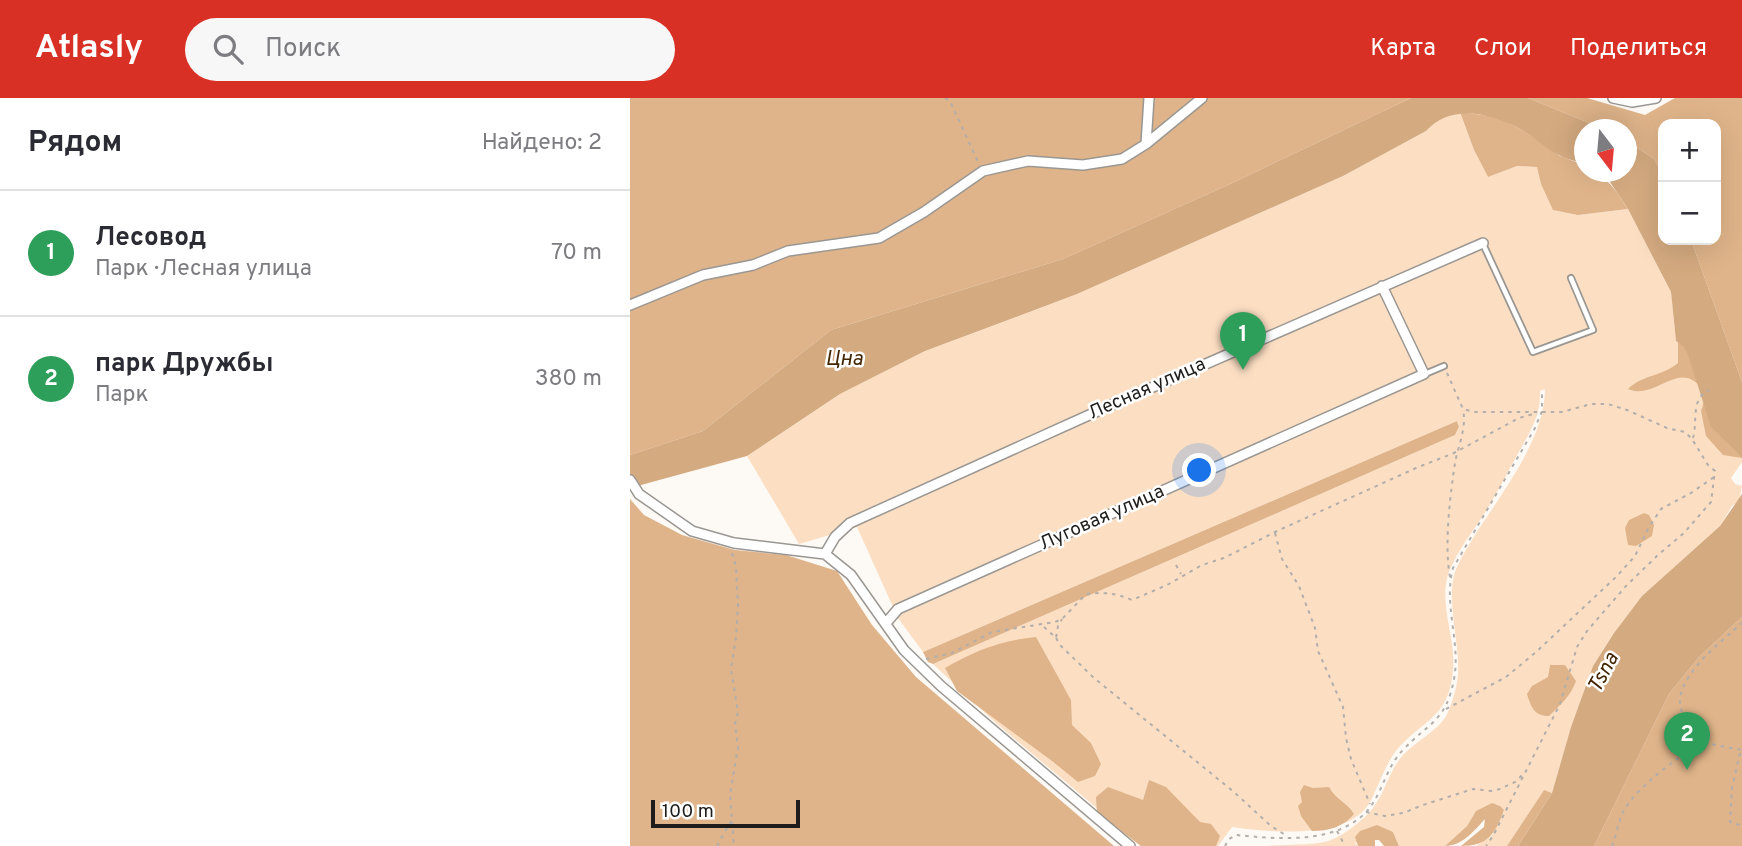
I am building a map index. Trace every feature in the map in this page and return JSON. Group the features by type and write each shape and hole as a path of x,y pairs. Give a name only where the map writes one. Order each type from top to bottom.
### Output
{"street":[{"path":"1146,144 1149,98"},
{"path":"630,305 703,275 753,265 788,251 879,238 924,212 982,171 1028,161 1083,165 1122,159 1146,144 1202,98"},
{"path":"1614,98 1632,102 1656,98"},
{"name":"Лесная улица","path":"825,554 835,537 850,523 1483,243"},
{"path":"1382,286 1424,374"},
{"name":"Луговая улица","path":"886,624 898,609 1424,374"},
{"path":"630,480 639,494 692,531 734,543 825,554 851,575 904,650 941,686 1130,846"}],"lane":[{"path":"1483,243 1533,352 1594,330 1571,278"},
{"path":"1424,374 1444,366"}],"path":[{"path":"945,98 950,101 982,171"},
{"path":"1444,366 1463,409 1464,424 1457,451 1449,512 1450,579"},
{"path":"1225,846 1228,839 1236,835 1288,837 1325,834 1346,827 1370,806 1401,751 1439,719 1445,710 1455,677 1456,653 1448,586 1453,568 1514,467 1542,411 1542,390"},
{"path":"1692,439 1696,405 1702,394 1709,390"},
{"path":"1463,409 1474,412 1562,412 1591,404 1608,404 1667,428 1685,432 1716,475 1711,502 1684,533 1626,586 1587,631 1573,658 1560,704 1486,846"},
{"path":"1056,638 1062,619 1086,594 1121,594 1132,600 1167,585 1202,565 1224,558 1275,532 1457,451 1519,418 1542,411"},
{"path":"1445,710 1506,677 1552,638 1616,578 1635,556 1661,509 1716,475"},
{"path":"1275,532 1282,559 1299,586 1315,628 1318,651 1343,707 1351,759 1370,806"},
{"path":"732,555 736,566 738,606 731,668 738,712 735,724 738,747 730,795 734,846"},
{"path":"1176,565 1181,575"},
{"path":"919,664 930,657 952,653 992,632 1039,626 1062,619"},
{"path":"1700,742 1699,730 1683,717 1679,700 1681,689 1697,666 1742,623"},
{"path":"1039,626 1046,628 1094,678 1226,785 1271,827 1288,837"},
{"path":"1612,846 1621,816 1631,801 1651,781 1700,742 1715,743 1741,751 1732,788 1730,822 1742,826"},
{"path":"1365,812 1385,816 1403,813 1473,789 1500,789 1517,781 1524,774"},
{"path":"717,846 731,820"},
{"path":"1336,830 1345,846"}],"shaded area":[{"path":"630,98 1411,98 1228,185 1063,259 831,330 703,431 630,455"},
{"path":"1528,98 1587,98 1645,115 1675,98 1742,98 1742,382 1693,245 1721,245 1721,119 1658,119 1658,166 1654,159 1637,148 1637,119 1579,119"},
{"path":"1460,112 1474,150 1488,177 1517,166 1538,167 1541,184 1578,215 1628,209 1671,292 1676,341 1687,352 1711,427 1742,457 1742,462 1731,478 1735,484 1742,486 1739,501 1732,506 1720,526 1642,596 1614,633 1593,666 1571,727 1552,793 1544,790 1507,846 1476,846 1492,835 1504,810 1476,811 1467,826 1445,846 1399,846 1393,832 1355,843 1358,846 1268,846 1325,842 1354,826 1373,808 1400,759 1445,718 1455,692 1458,669 1452,608 1453,579 1468,547 1524,458 1535,435 1545,389 1540,391 1539,408 1531,429 1493,499 1456,557 1447,578 1445,590 1453,669 1447,696 1436,714 1395,752 1368,805 1357,816 1324,829 1264,831 1232,827 1218,846 1142,846 997,724 933,664 1455,435 1459,427 1457,421 923,652 898,618 857,527 799,544 747,456 840,394 925,351 1077,294 1343,176 1426,131 1434,121"},
{"path":"1460,112 1497,117 1524,131 1560,156 1574,161 1574,182 1609,182 1628,209 1578,215 1553,210 1541,184 1537,167 1517,166 1488,177 1474,150"},
{"path":"1684,339 1742,428 1742,458 1723,455 1706,436 1701,411 1706,395 1697,383 1687,378 1678,378 1649,390 1628,389 1678,363 1678,340"},
{"path":"1457,421 1459,427 1455,435 933,664 928,662 923,652"},
{"path":"630,499 644,515 682,535 735,550 786,555 837,571 872,625 916,677 1114,846 630,846"},
{"path":"1644,513 1649,515 1654,525 1652,536 1636,546 1628,545 1625,528 1629,520"},
{"path":"1742,617 1742,846 1594,846 1669,694 1699,657"},
{"path":"1036,637 1071,700 1072,725 1091,743 1101,764 1095,776 1078,782 957,691 945,668 989,647"},
{"path":"1550,665 1565,665 1576,681 1568,696 1549,716 1534,710 1527,694 1532,686 1548,677"},
{"path":"1149,780 1166,787 1200,822 1211,824 1220,836 1216,846 1141,846 1097,813 1096,797 1108,787 1143,800"},
{"path":"1304,785 1313,788 1329,787 1354,814 1335,827 1312,831 1301,816 1298,806 1302,802 1300,792"},
{"path":"1544,790 1552,793 1518,846 1507,846"},
{"path":"1492,803 1504,810 1489,837 1478,844 1461,846 1484,827 1485,819 1462,841 1445,846 1467,826 1476,811"},
{"path":"1377,825 1393,832 1399,846 1384,846 1379,840 1375,840 1375,846 1358,846 1355,837 1360,831"}],"water":[{"name":"Цна","path":"1411,98 1528,98 1579,119 1574,119 1574,161 1554,153 1522,130 1499,119 1473,114 1448,116 1426,131 1343,176 1077,294 925,351 840,394 747,456 630,488 630,455 703,431 831,330 1063,259 1228,185"},
{"path":"1637,148 1654,159 1658,166 1658,245 1693,245 1742,382 1742,457 1711,427 1687,352 1676,341 1671,292 1628,209 1610,182 1637,182"},
{"name":"Tsna","path":"1742,494 1742,617 1699,657 1669,694 1594,846 1518,846 1552,793 1571,727 1593,666 1614,633 1642,596 1720,526"}],"place":[{"name":"Лесовод","path":"1243,370"},
{"name":"парк Дружбы","path":"1687,770"}]}
